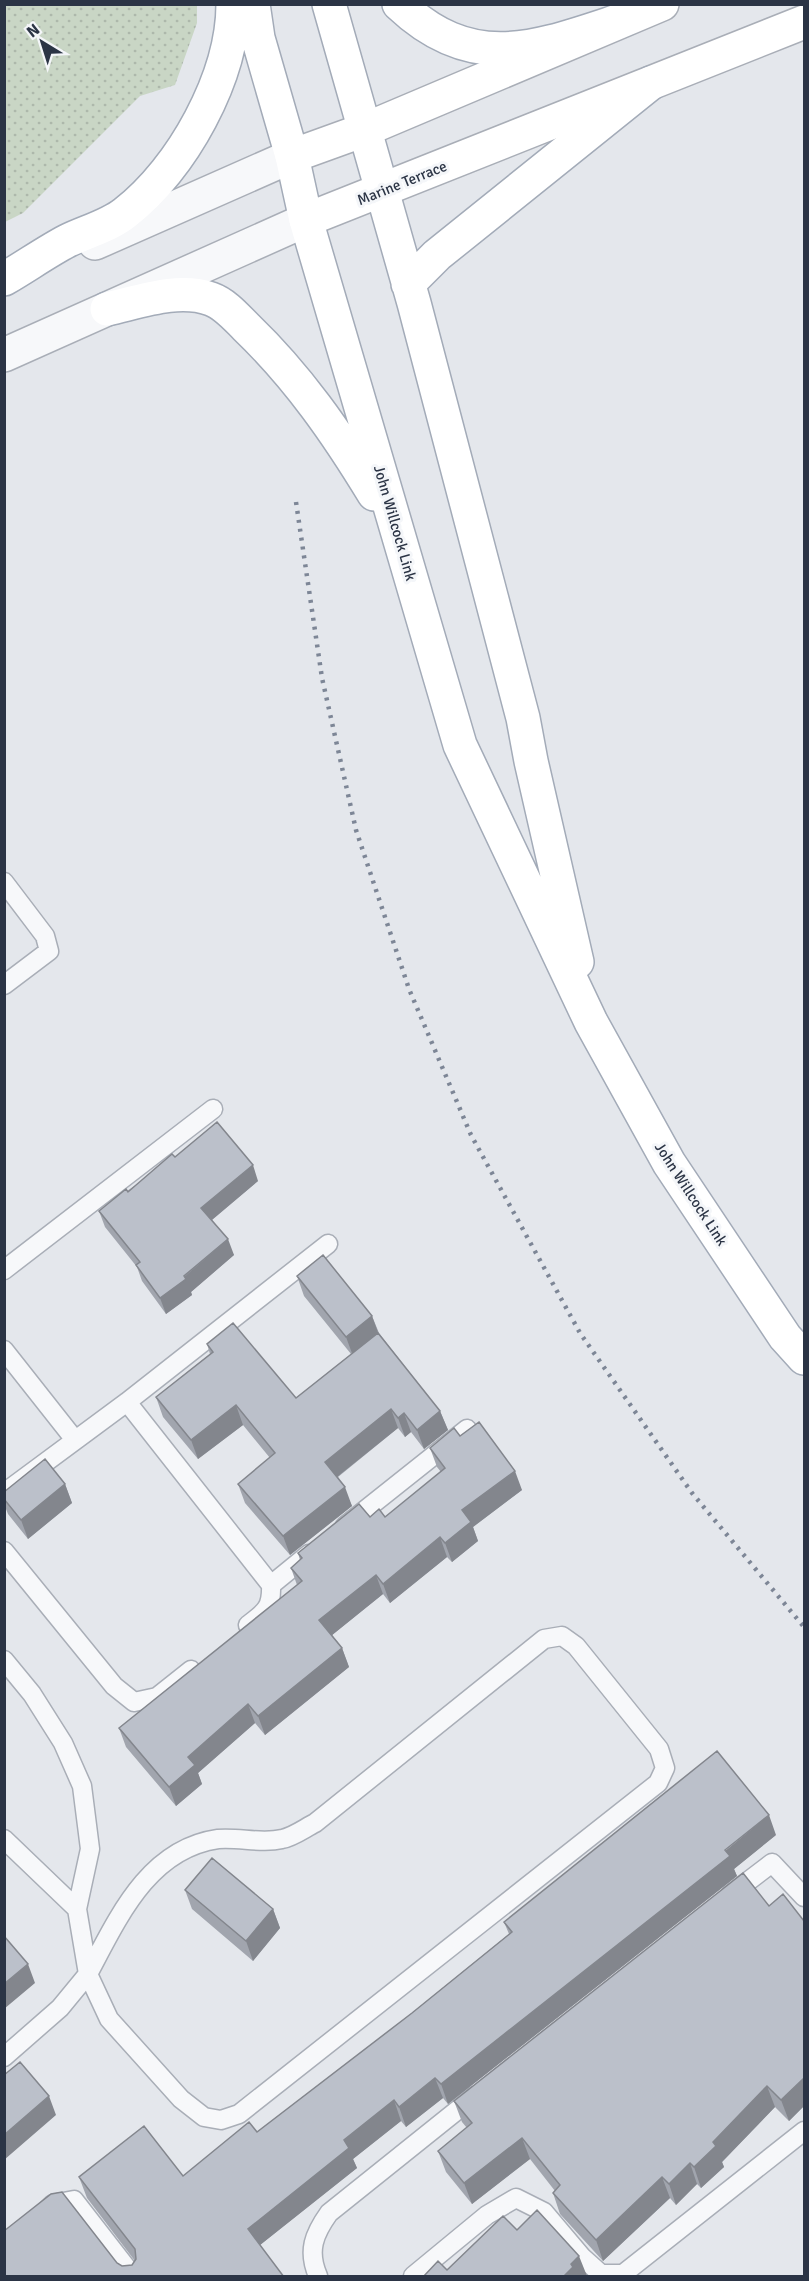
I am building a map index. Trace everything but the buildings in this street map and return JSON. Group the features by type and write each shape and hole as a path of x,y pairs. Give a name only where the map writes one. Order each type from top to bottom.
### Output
{"main road":[{"path":"4,280 64,243 124,214 160,179 192,138 211,99 233,27 233,4"},
{"name":"John Willcock Link","path":"253,4 258,38 292,156 306,220 460,745 591,1022 669,1163 785,1337 804,1358"},
{"name":"John Willcock Link","path":"329,4 408,284 524,718 531,761 591,1022"},
{"path":"399,4 418,22 440,35 465,44 500,51 545,45 624,20"},
{"path":"292,156 364,130 662,4"},
{"name":"Marine Terrace","path":"306,220 804,21"},
{"path":"408,284 437,255 651,83"},
{"path":"107,309 149,299 182,296 211,299 223,306 263,344 316,404 397,531"}],"street":[{"path":"4,280 292,156"},
{"name":"Marine Terrace","path":"4,355 306,220"}],"lane":[{"path":"4,882 45,936 49,951 4,985"},
{"path":"4,1270 213,1109"},
{"path":"4,1493 127,1402 328,1244"},
{"path":"4,1350 75,1440"},
{"path":"127,1402 271,1585 272,1600 266,1611 230,1640"},
{"path":"271,1585 467,1429"},
{"path":"4,1551 114,1686 134,1702 157,1697 202,1661"},
{"path":"4,1660 32,1694 63,1743 82,1786 90,1849 77,1910 88,1974 109,2019 181,2099 204,2117 221,2120 239,2114 658,1783 665,1768 659,1749 576,1646 562,1636 544,1639 315,1823 283,1839 219,1839 185,1847 160,1864 123,1910 88,1974 60,2008 4,2057"},
{"path":"4,1839 77,1910"},
{"path":"715,1907 772,1863 804,1897"},
{"path":"318,2277 311,2250 316,2231 329,2213 493,2082"},
{"path":"413,2277 487,2216 516,2198 544,2212 582,2256 601,2274 623,2274 804,2131"},
{"path":"37,2218 53,2204 74,2200 133,2277"}],"green space":[{"path":"5,4 197,5 197,23 175,85 140,96 23,213 5,222"}],"railway":[{"path":"296,502 322,678 356,830 409,989 471,1135 580,1333 692,1493 804,1627"}]}
